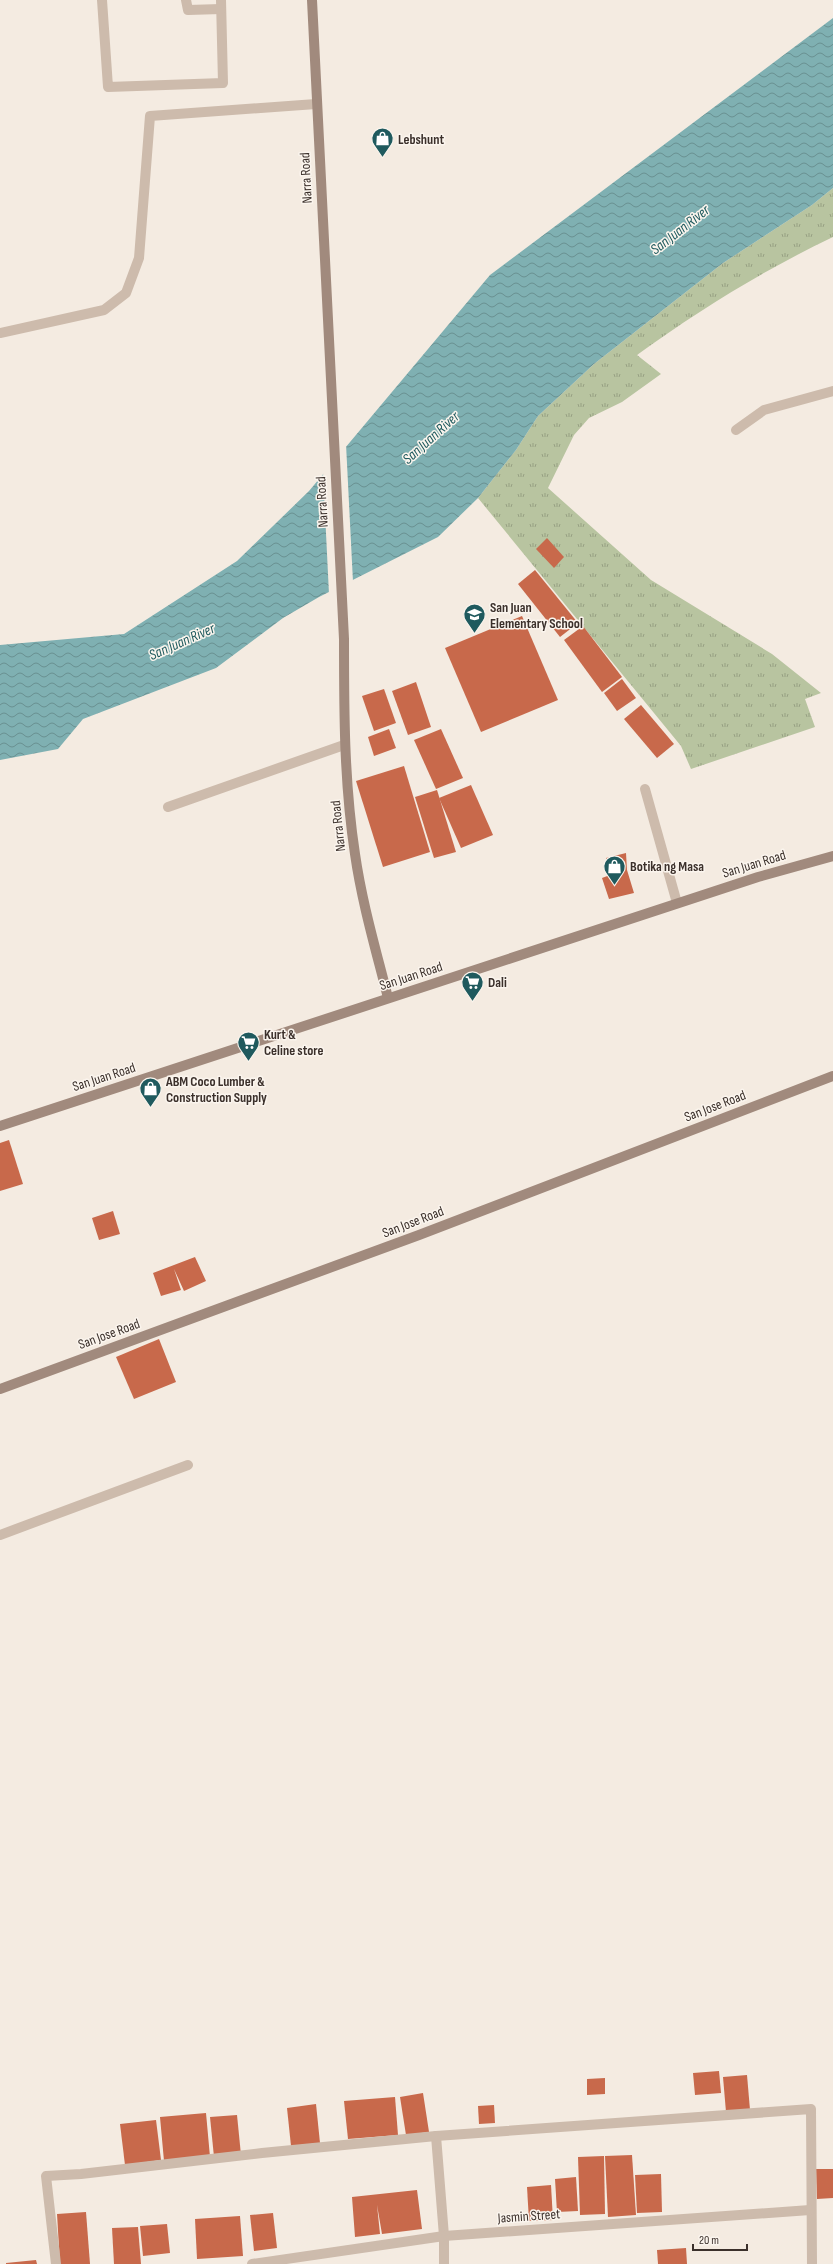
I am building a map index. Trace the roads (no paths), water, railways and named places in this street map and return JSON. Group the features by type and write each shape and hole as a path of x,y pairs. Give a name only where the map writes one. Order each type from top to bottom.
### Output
{"main road":[{"name":"Narra Road","path":"312,0 316,104 344,639 344,745 355,854 366,911 388,998"},
{"name":"San Juan Road","path":"0,1126 677,903 758,877 833,856"},
{"name":"San Jose Road","path":"0,1389 419,1235 833,1076"}],"street":[{"path":"102,0 108,87 223,83 221,5 188,10 186,0"},
{"path":"0,333 104,310 126,293 139,258 150,116 316,104"},
{"path":"736,430 764,410 833,391"},
{"path":"168,807 344,745"},
{"path":"645,789 677,903"},
{"path":"0,1535 188,1465"},
{"path":"56,2264 46,2176 81,2174 262,2153 436,2136 811,2109 810,2210 812,2264"},
{"path":"436,2136 444,2236 444,2264"},
{"name":"Jasmin Street","path":"252,2264 444,2236 810,2210"}],"water":[{"name":"San Juan River","path":"833,18 833,188 812,205 723,263 594,364 538,416 516,450 478,498 438,537 319,597 283,618 216,668 83,719 58,749 0,760 0,645 124,634 237,561 309,491 490,275"}],"place":[{"name":"Lebshunt","path":"383,158"},
{"name":"San Juan Elementary School","path":"475,634"},
{"name":"Botika ng Masa","path":"615,886"},
{"name":"Dali","path":"472,1002"},
{"name":"Kurt & Celine store","path":"249,1062"},
{"name":"ABM Coco Lumber & Construction Supply","path":"151,1108"}]}
